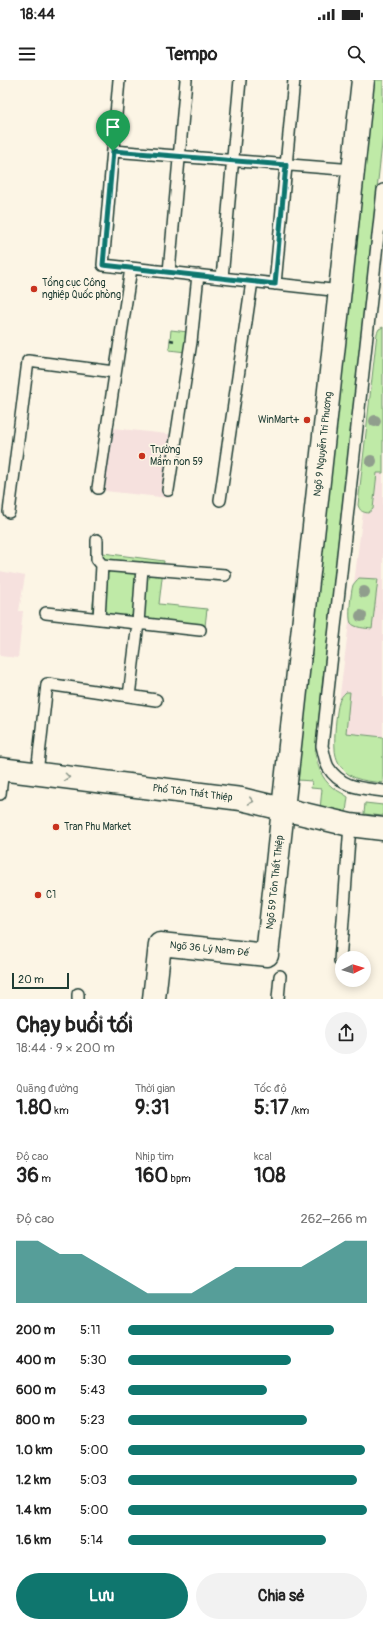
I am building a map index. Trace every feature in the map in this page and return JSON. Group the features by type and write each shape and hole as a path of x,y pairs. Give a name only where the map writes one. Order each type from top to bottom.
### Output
{"street":[{"name":"Ngõ 9 Nguyễn Tri Phương","path":"283,808 363,80"},
{"name":"Phố Tôn Thất Thiệp","path":"1,769 241,799 350,825 383,829"},
{"name":"Ngõ 59 Tôn Thất Thiệp","path":"267,956 283,808"},
{"name":"Ngõ 36 Lý Nam Đế","path":"154,999 160,944 267,956"}],"lane":[{"path":"119,80 103,265 341,291"},
{"path":"169,272 186,80"},
{"path":"222,278 240,80"},
{"path":"275,284 294,80"},
{"path":"113,151 354,170"},
{"path":"383,190 322,746 328,766 340,781 354,788 383,791"},
{"path":"98,488 131,268"},
{"path":"168,490 191,342 198,275"},
{"path":"220,500 252,281"},
{"path":"9,512 28,361 115,372"},
{"path":"97,540 98,559 102,565 99,619"},
{"path":"102,565 226,574"},
{"path":"129,696 138,623 142,568"},
{"path":"46,613 200,630"},
{"path":"37,773 48,684 156,700"},
{"path":"0,794 1,769"},
{"path":"341,951 350,825"},
{"path":"278,999 280,976"}],"shaded area":[{"name":"Trường Mầm non 59","path":"112,428 176,435 169,498 105,491"},
{"path":"377,473 383,473 383,737 346,733 341,697 339,702 363,512 368,513 373,509"},
{"path":"0,571 25,576 19,611 23,611 18,658 0,656"}],"green space":[{"path":"369,80 383,80 383,135 315,753 325,780 332,787 348,797 346,812 320,809 322,789 311,788 312,781 298,780"},
{"path":"383,327 383,473 377,473 373,509 368,513 362,511 358,505 377,333 379,329"},
{"path":"171,330 188,332 186,352 169,350"},
{"path":"103,553 164,561 159,604 207,609 204,635 91,622 94,594 98,594"},
{"path":"359,578 378,579 372,629 355,626 350,620 352,588"},
{"path":"346,692 350,692 346,733 383,737 383,783 361,780 351,776 341,767 337,759 335,744 337,712 339,701"},
{"path":"365,803 383,805 383,816 364,814"}],"place":[{"name":"Tổng cục Công nghiệp Quốc phòng","path":"34,289"},
{"name":"WinMart+","path":"307,420"},
{"name":"Trường Mầm non 59","path":"142,456"},
{"name":"Tran Phu Market","path":"56,827"},
{"name":"C1","path":"38,895"}],"route":[{"path":"113,151 286,165 275,284 103,265 113,151"}]}
